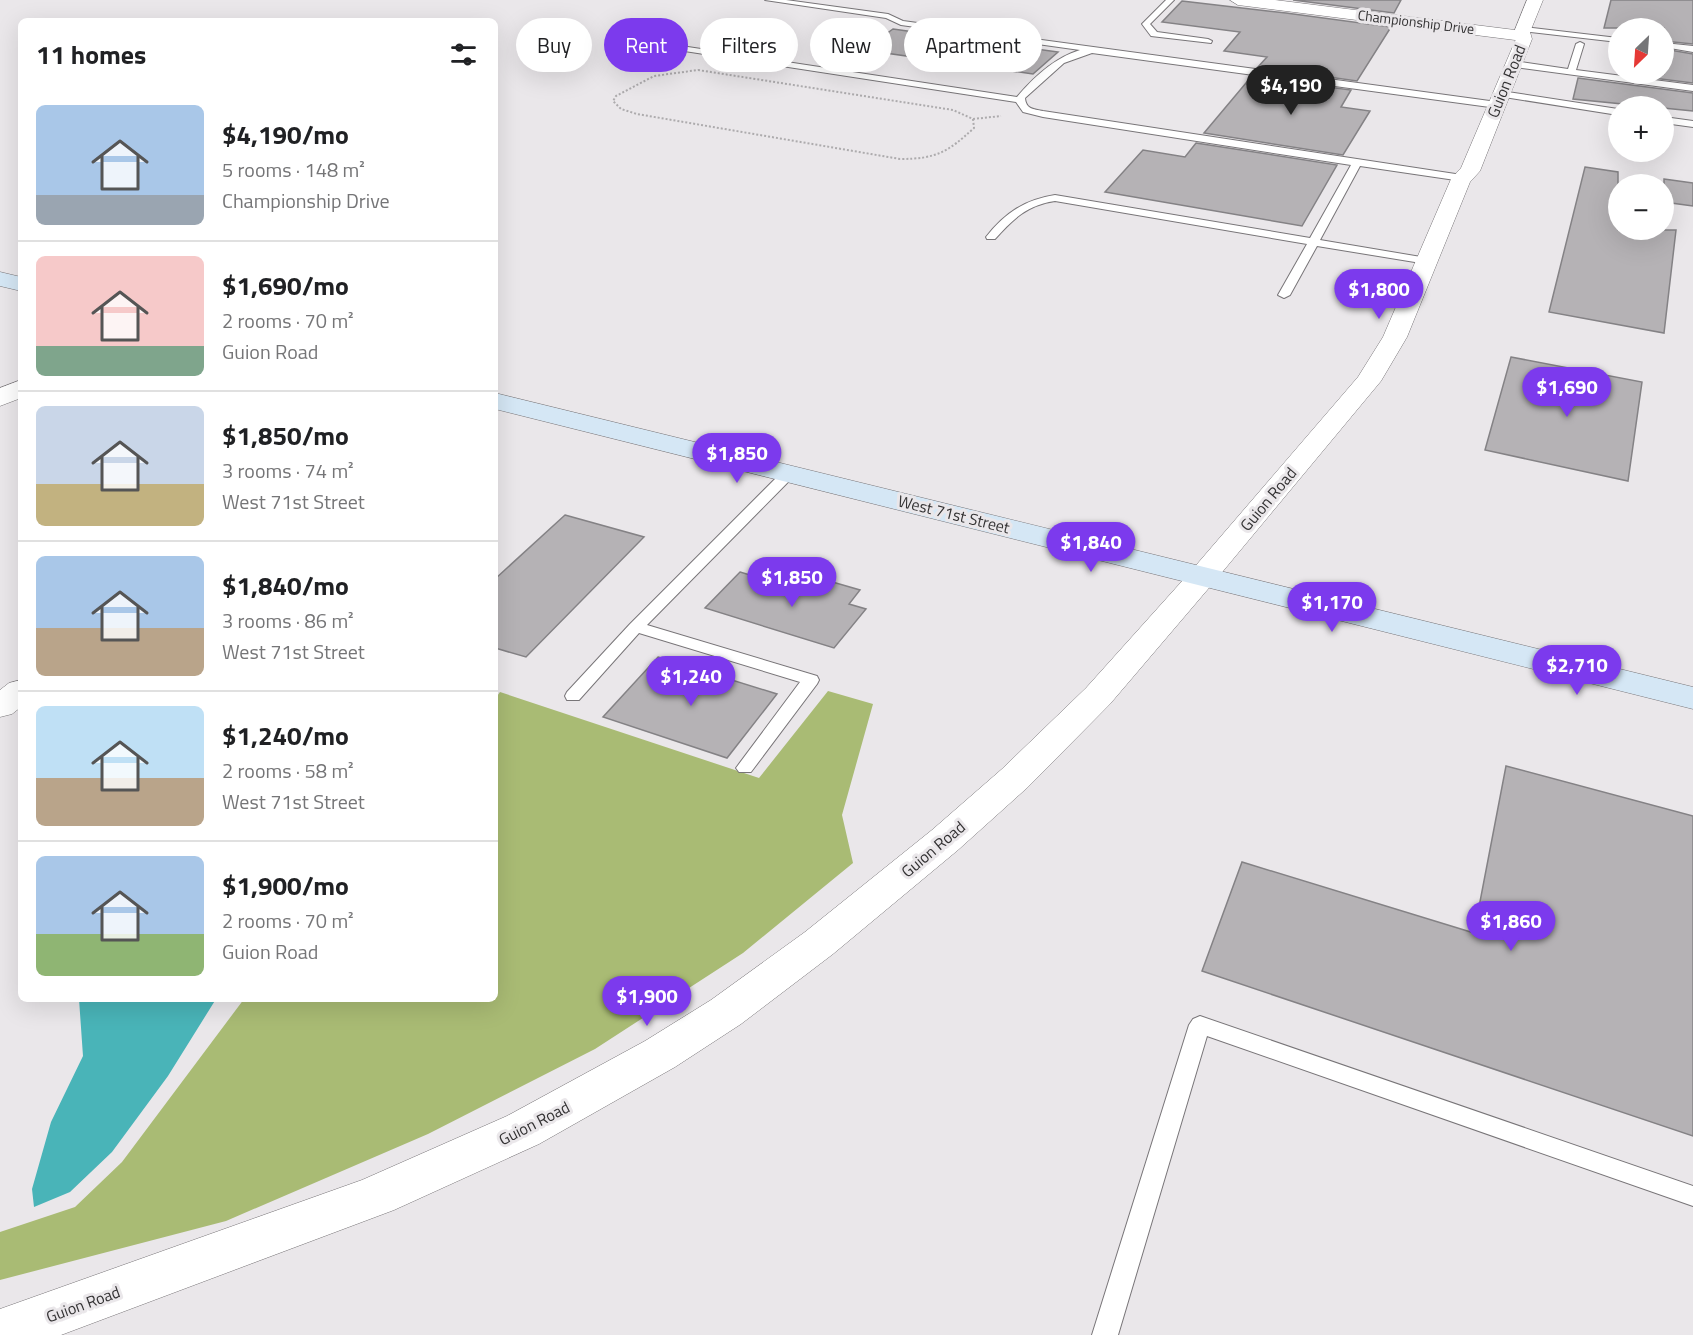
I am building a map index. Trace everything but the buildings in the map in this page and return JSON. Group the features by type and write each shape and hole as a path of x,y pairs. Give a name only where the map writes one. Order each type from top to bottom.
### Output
{"main road":[{"path":"0,279 18,283"},
{"name":"West 71st Street","path":"498,402 1693,698"}],"street":[{"name":"Championship Drive","path":"1238,0 1523,32"},
{"name":"Guion Road","path":"0,1333 378,1195 523,1130 660,1054 726,1012 819,943 945,840 1022,771 1098,696 1203,576 1380,365 1395,337 1462,178 1470,171 1514,64 1535,0"},
{"path":"0,398 18,389"},
{"path":"0,706 18,693"}],"lane":[{"path":"769,0 888,16 902,22 1092,50 1499,100 1608,111"},
{"path":"1170,0 1146,24 1154,34 1208,41"},
{"path":"1523,32 1608,39"},
{"path":"1571,72 1580,44"},
{"path":"1674,46 1693,49"},
{"path":"688,49 1021,100"},
{"path":"1092,50 1074,52 1060,59 1021,97 1021,104 1026,110 1043,114 1462,178"},
{"path":"1514,64 1693,88"},
{"path":"1674,121 1693,124"},
{"path":"1284,295 1357,163"},
{"path":"991,237 1018,208 1038,200 1055,198 1427,261"},
{"path":"573,696 636,627 789,473"},
{"path":"636,627 811,680 744,768"},
{"path":"1105,1335 1200,1025 1693,1196"}],"path":[{"path":"698,70 953,110 973,119 974,128 946,154 918,159 900,159 641,115 615,106 613,101 616,96 654,76 698,70"}],"green space":[{"path":"828,691 873,704 842,815 853,863 743,953 595,1049 428,1134 226,1221 0,1280 0,1232 75,1207 122,1162 242,1002 498,1002 498,695 500,692 759,778"}],"water":[{"path":"79,1002 214,1002 168,1076 112,1152 70,1192 34,1207 32,1189 51,1122 83,1056"}]}
